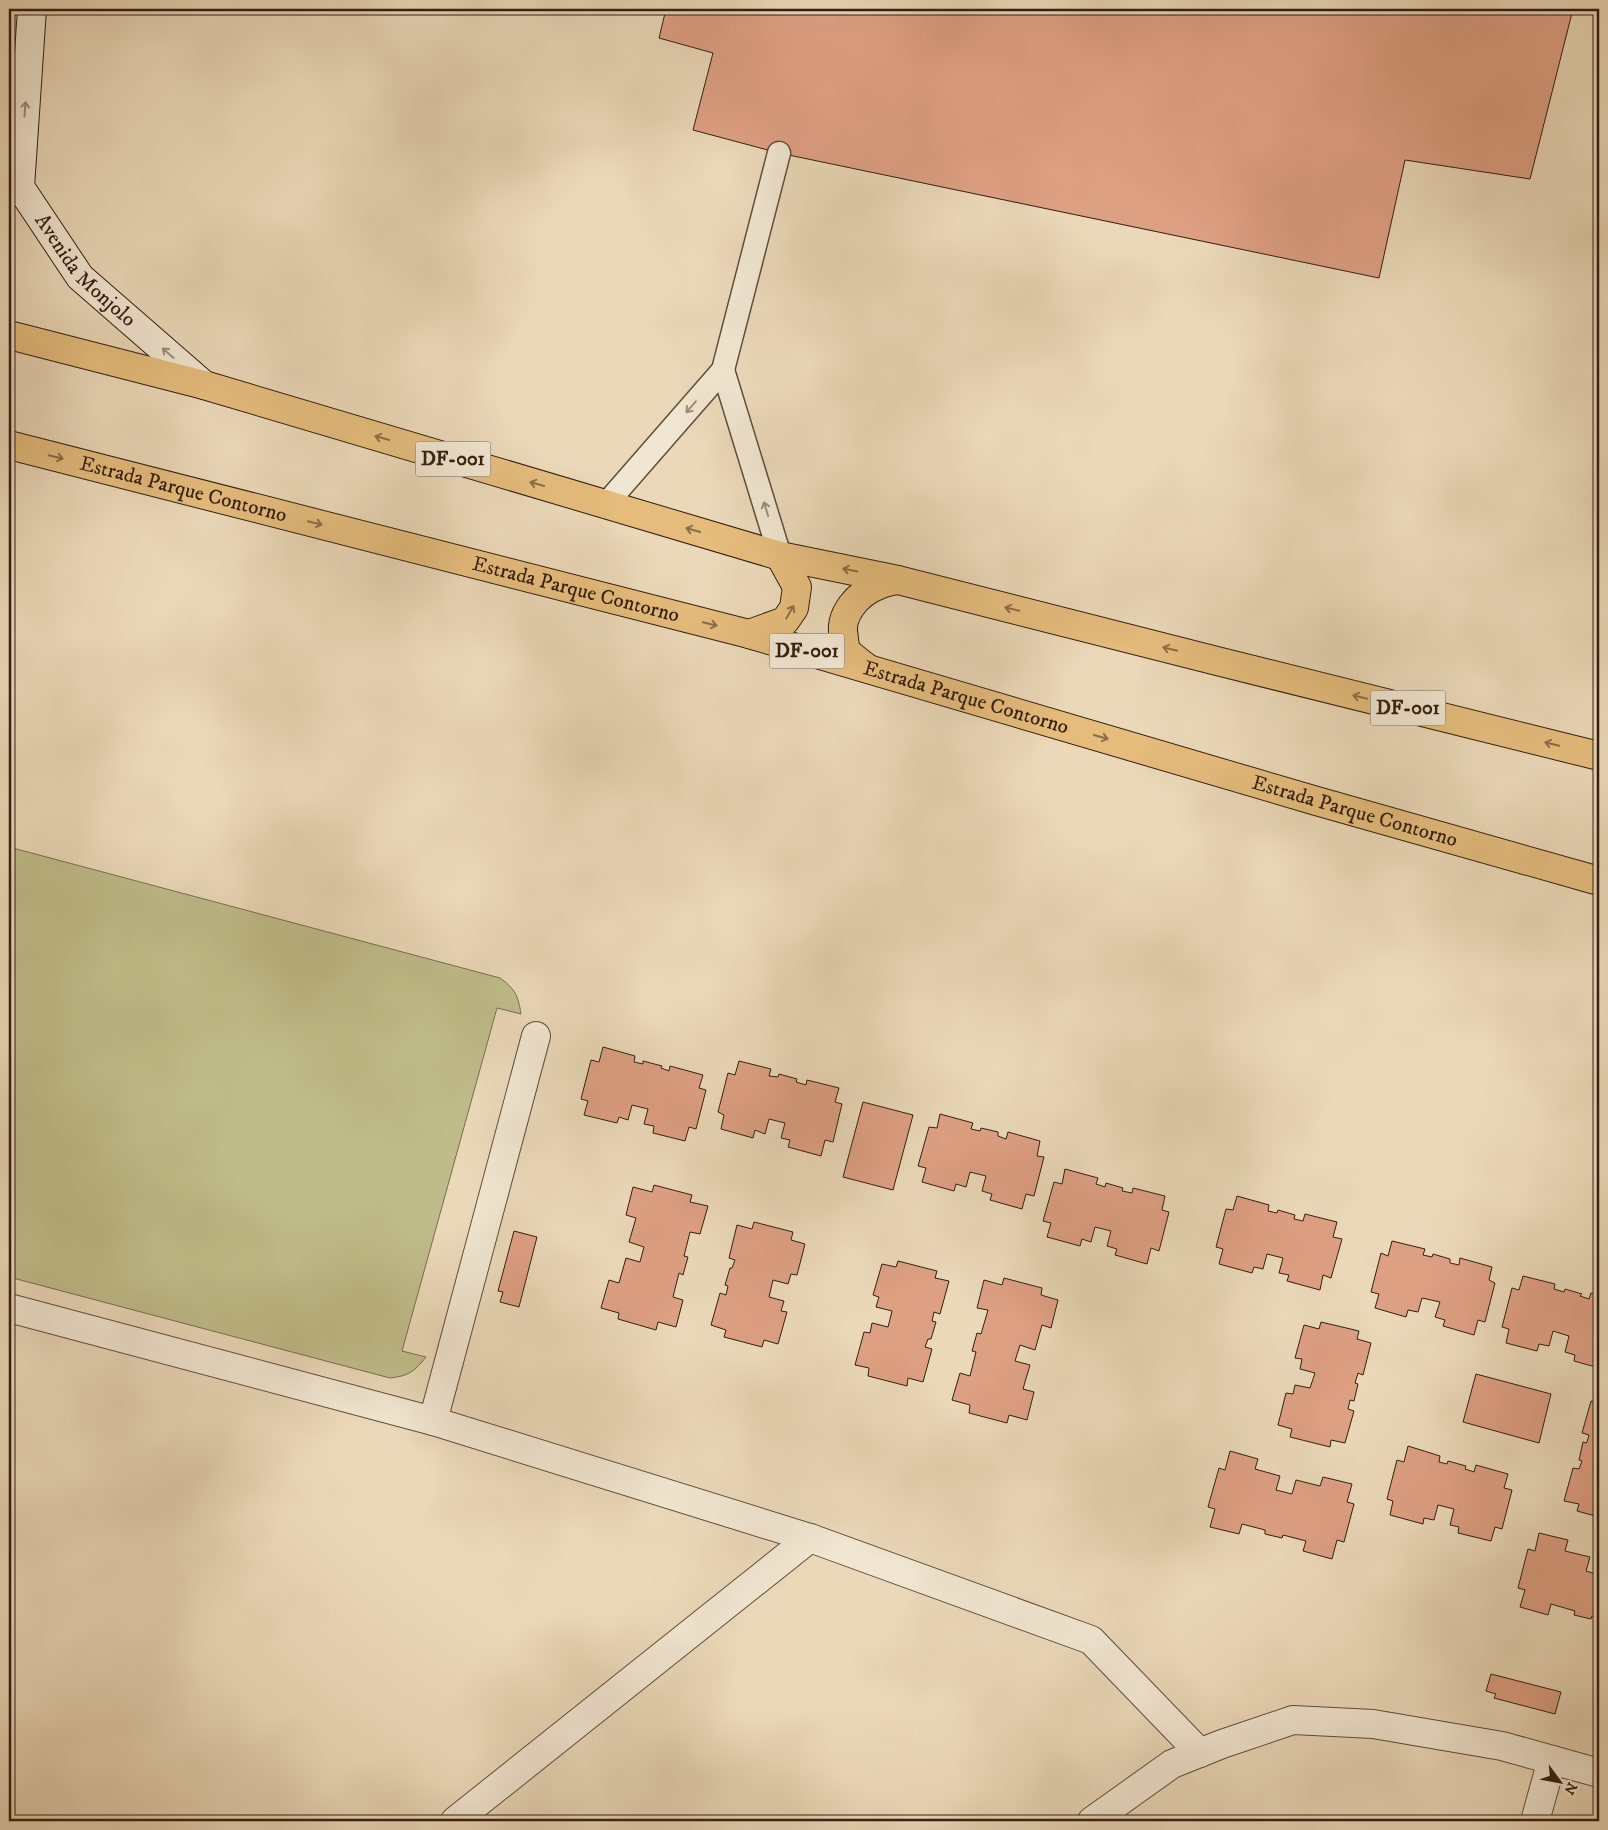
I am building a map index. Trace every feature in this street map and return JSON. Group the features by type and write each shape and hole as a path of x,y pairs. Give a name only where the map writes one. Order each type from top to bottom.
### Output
{"highway":[{"name":"DF-001","path":"9,335 204,385 780,556 898,580 1599,756"},
{"name":"Estrada Parque Contorno","path":"9,445 749,634 1303,797 1599,881"},
{"path":"749,634 785,621 794,608 797,587 780,556"},
{"path":"867,668 846,649 841,631 845,617 850,606 858,598 879,584 898,580"}],"street":[{"name":"Avenida Monjolo","path":"32,9 20,187 80,277 204,385"},
{"path":"433,1421 536,1036"},
{"path":"9,1308 433,1421 810,1538 1091,1640 1200,1753"},
{"path":"455,1821 810,1538"},
{"path":"1092,1821 1172,1764 1222,1744 1293,1720 1373,1724 1502,1746 1599,1773"},
{"path":"1535,1821 1552,1760"}],"lane":[{"path":"606,504 723,370 779,153"},
{"path":"723,370 780,556"}],"shaded area":[{"path":"9,847 500,978 512,989 519,1002 521,1014 497,1008 402,1351 426,1357 414,1370 402,1376 390,1378 9,1277"}],"building":[{"path":"666,9 1573,9 1530,179 1405,160 1379,278 779,153 693,130 713,53 659,38"},
{"path":"603,1047 635,1056 634,1062 643,1064 643,1061 662,1066 661,1068 669,1071 670,1066 703,1075 699,1088 706,1090 696,1129 689,1127 685,1141 653,1133 654,1126 644,1124 648,1109 632,1105 628,1120 619,1117 617,1123 584,1115 588,1101 581,1099 591,1060 599,1062"},
{"path":"739,1061 771,1069 769,1076 778,1077 779,1074 797,1079 796,1082 806,1085 807,1080 839,1088 835,1102 842,1104 833,1142 825,1140 821,1156 788,1147 790,1140 781,1138 785,1123 769,1119 765,1134 755,1130 753,1138 721,1129 724,1115 718,1112 728,1073 735,1075"},
{"path":"863,1102 913,1115 893,1190 843,1177"},
{"path":"940,1114 973,1123 971,1129 980,1131 981,1128 998,1132 998,1136 1006,1139 1008,1132 1040,1141 1037,1156 1044,1157 1034,1196 1026,1194 1022,1209 990,1200 992,1194 982,1191 986,1176 970,1172 966,1187 956,1184 954,1191 922,1182 926,1168 918,1166 929,1127 937,1128"},
{"path":"1065,1169 1098,1178 1096,1184 1105,1187 1106,1183 1123,1188 1122,1191 1132,1193 1133,1188 1165,1196 1162,1210 1169,1212 1159,1251 1151,1248 1147,1264 1115,1255 1117,1249 1107,1246 1111,1231 1095,1227 1091,1242 1082,1239 1080,1246 1047,1237 1051,1223 1043,1221 1054,1182 1062,1184"},
{"path":"654,1185 692,1195 690,1202 708,1206 700,1234 690,1232 684,1256 688,1257 683,1275 679,1273 673,1297 683,1300 676,1327 658,1322 656,1330 618,1319 619,1313 601,1308 609,1280 619,1283 626,1258 640,1262 644,1247 629,1242 636,1218 626,1215 633,1187 652,1192"},
{"path":"1237,1196 1269,1205 1268,1211 1277,1213 1278,1210 1295,1215 1294,1219 1303,1221 1305,1214 1337,1222 1333,1237 1342,1239 1331,1278 1323,1275 1320,1290 1287,1281 1289,1275 1279,1273 1283,1258 1267,1254 1263,1269 1254,1267 1252,1273 1219,1264 1223,1249 1216,1247 1226,1209 1233,1210"},
{"path":"754,1222 793,1232 791,1240 805,1244 797,1275 791,1274 788,1284 773,1280 769,1297 784,1301 781,1311 787,1312 778,1344 764,1340 762,1347 724,1337 726,1330 711,1325 720,1293 726,1295 728,1286 725,1285 730,1268 732,1268 735,1260 729,1258 737,1225 752,1229"},
{"path":"514,1231 537,1237 519,1307 500,1302 503,1292 498,1291"},
{"path":"1392,1241 1425,1249 1423,1255 1432,1257 1433,1254 1450,1259 1450,1263 1459,1265 1460,1258 1492,1267 1489,1280 1495,1283 1485,1322 1478,1320 1474,1335 1443,1326 1445,1320 1435,1317 1440,1302 1422,1298 1418,1312 1408,1310 1406,1317 1375,1308 1379,1294 1371,1292 1381,1253 1388,1256"},
{"path":"898,1261 937,1271 935,1278 949,1281 940,1314 934,1312 932,1321 936,1322 931,1339 928,1339 925,1347 932,1349 923,1382 908,1378 907,1386 868,1376 869,1368 855,1365 864,1332 870,1333 872,1323 888,1327 892,1311 876,1307 879,1297 873,1295 882,1264 896,1267"},
{"path":"1523,1276 1555,1284 1554,1289 1564,1292 1565,1289 1582,1294 1580,1296 1589,1299 1591,1293 1599,1295 1599,1368 1574,1361 1575,1355 1565,1352 1569,1336 1553,1331 1549,1346 1539,1344 1537,1351 1506,1343 1509,1329 1502,1327 1512,1288 1519,1290"},
{"path":"1004,1278 1042,1288 1041,1295 1058,1300 1051,1328 1042,1325 1035,1350 1020,1345 1015,1361 1030,1365 1023,1389 1034,1392 1027,1420 1009,1415 1007,1423 969,1413 970,1405 952,1400 960,1373 970,1376 976,1352 972,1351 977,1333 981,1334 988,1310 977,1308 984,1280 1002,1285"},
{"path":"1321,1322 1359,1331 1357,1339 1371,1343 1363,1375 1358,1373 1355,1383 1358,1384 1354,1401 1350,1400 1348,1409 1354,1411 1345,1443 1331,1440 1330,1447 1290,1437 1292,1429 1278,1425 1286,1393 1293,1394 1295,1385 1310,1388 1315,1373 1300,1369 1302,1359 1295,1358 1304,1325 1319,1329"},
{"path":"1476,1374 1551,1394 1539,1443 1463,1422"},
{"path":"1591,1401 1599,1403 1599,1517 1577,1511 1579,1504 1564,1501 1573,1468 1579,1469 1582,1461 1579,1460 1583,1442 1587,1442 1589,1435 1582,1433"},
{"path":"1408,1446 1440,1456 1439,1462 1447,1464 1448,1461 1466,1466 1465,1469 1474,1472 1476,1465 1508,1474 1504,1488 1512,1490 1502,1529 1495,1527 1491,1541 1458,1533 1459,1527 1450,1525 1454,1509 1438,1505 1434,1520 1424,1518 1423,1524 1390,1515 1393,1501 1387,1499 1397,1460 1404,1462"},
{"path":"1230,1451 1258,1459 1255,1469 1280,1476 1276,1490 1292,1494 1296,1480 1320,1486 1323,1477 1352,1484 1347,1502 1354,1504 1344,1542 1337,1540 1332,1559 1303,1551 1306,1541 1283,1535 1282,1538 1265,1534 1265,1530 1242,1524 1239,1534 1210,1527 1215,1509 1208,1507 1219,1468 1225,1470"},
{"path":"1539,1533 1568,1540 1565,1551 1590,1557 1586,1571 1599,1575 1599,1618 1592,1616 1591,1619 1574,1615 1575,1611 1551,1604 1548,1615 1520,1607 1525,1590 1518,1588 1528,1549 1535,1551"},
{"path":"1491,1674 1561,1692 1555,1714 1494,1698 1496,1694 1486,1691"}]}
